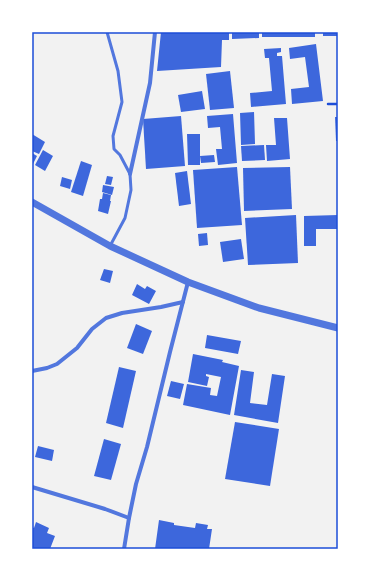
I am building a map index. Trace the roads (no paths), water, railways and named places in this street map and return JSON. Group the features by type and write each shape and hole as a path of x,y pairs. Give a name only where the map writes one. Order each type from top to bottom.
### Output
{"street":[{"path":"130,174 150,83 155,32"},
{"path":"32,202 110,246 188,282 259,308 338,328"},
{"path":"124,549 136,484 147,447 188,282"},
{"path":"32,371 57,364 77,348 92,329 106,318 122,313 183,302"},
{"path":"32,487 105,509 129,518"}],"lane":[{"path":"107,32 118,71 122,102 113,136 114,149 120,155 130,174 131,190 125,218 110,246"}]}
